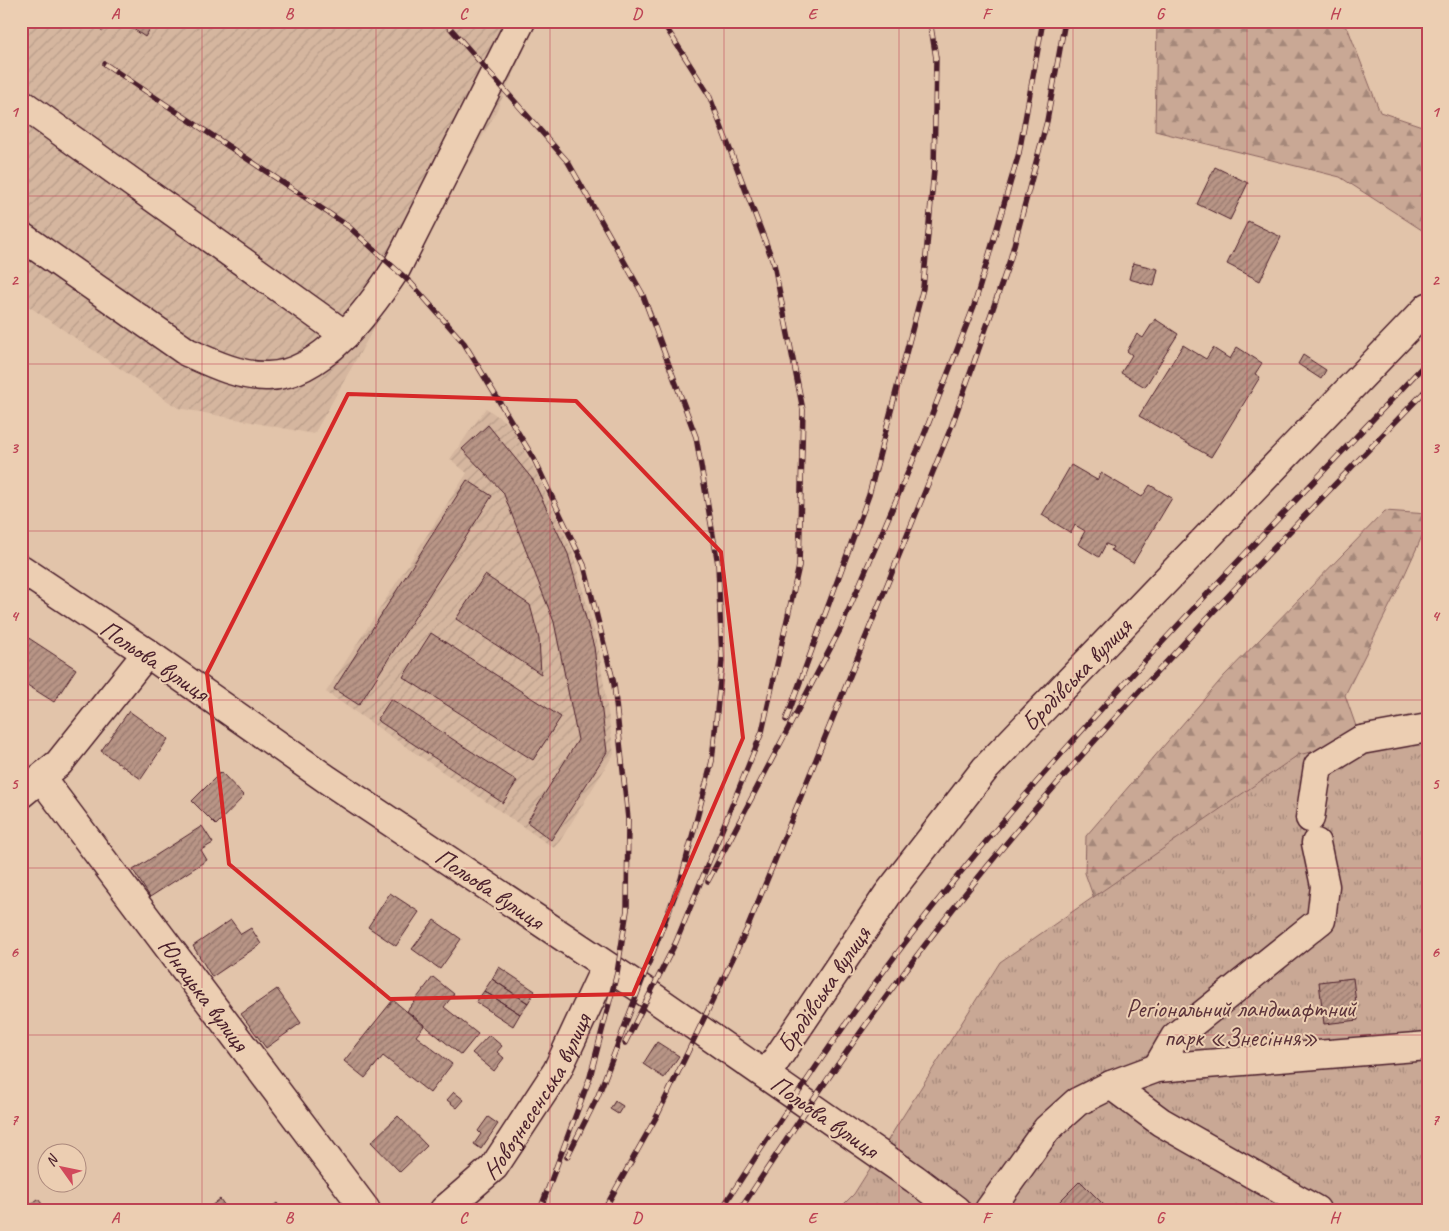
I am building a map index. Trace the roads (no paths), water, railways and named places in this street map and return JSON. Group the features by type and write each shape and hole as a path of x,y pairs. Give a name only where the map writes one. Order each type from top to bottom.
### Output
{"street":[{"path":"21,236 187,352 211,363 234,370 268,376 291,371 317,358 345,335 371,308 396,269 521,21"},
{"path":"21,104 345,335"},
{"name":"Бродівська вулиця","path":"766,1075 888,894 985,769 1428,307"},
{"name":"Польова вулиця","path":"21,569 147,653 328,780 766,1075 956,1210"},
{"path":"31,786 59,763 147,653"},
{"path":"1157,1068 1175,1037 1321,920 1326,886 1313,831 1318,766 1360,740 1428,728"},
{"name":"Юнацька вулиця","path":"31,786 366,1210"},
{"name":"Новознесенська вулиця","path":"444,1210 494,1167 557,1071 606,966"},
{"path":"988,1210 1047,1129 1077,1102 1111,1085 1157,1068 1428,1046"},
{"path":"1111,1085 1177,1131 1316,1210"}],"railway":[{"path":"444,21 568,162 642,293 696,437 718,564 722,661 712,761 681,879 598,1096 567,1157"},
{"path":"625,1043 676,942 762,732 799,566 803,410 774,264 709,95 662,21"},
{"path":"786,720 869,495 923,288 934,170 936,58 930,21"},
{"path":"708,881 840,630 924,435 974,306 1019,153 1043,21"},
{"path":"604,1210 658,1114 747,929 952,425 1010,260 1047,121 1065,21"},
{"path":"105,64 348,226 411,283 464,343 534,459 584,565 614,684 628,819 627,910 617,973 590,1077 540,1210"},
{"path":"721,1210 804,1085 890,962 1008,815 1066,748 1185,618 1428,361"},
{"path":"740,1210 798,1122 889,993 986,868 1146,684 1428,388"}],"park label":[{"name":"Регіональний ландшафтний парк «Знесіння»","path":"1241,1022"}]}
